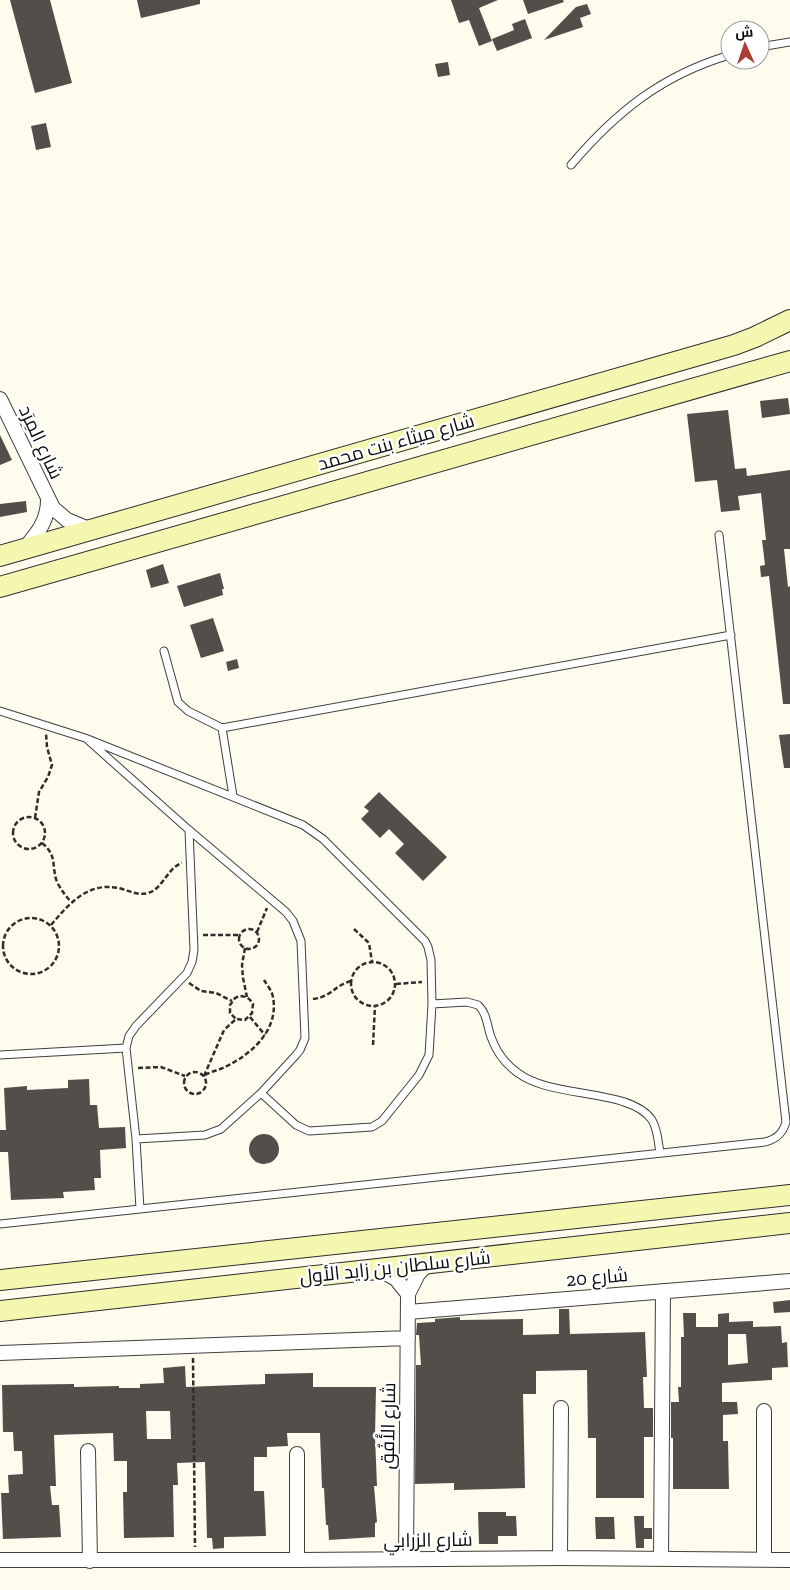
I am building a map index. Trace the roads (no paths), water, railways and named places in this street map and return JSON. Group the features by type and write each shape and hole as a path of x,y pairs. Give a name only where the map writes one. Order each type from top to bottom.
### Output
{"main road":[{"name":"شارع ميثاء بنت محمد","path":"0,556 734,345 790,320"},
{"name":"شارع ميثاء بنت محمد","path":"0,587 790,360"},
{"name":"شارع سلطان بن زايد الأول","path":"0,1280 790,1195"},
{"name":"شارع سلطان بن زايد الأول","path":"0,1311 790,1223"},
{"path":"210,1288 208,1284 211,1275 217,1268 280,1261 325,1246"}],"street":[{"name":"شارع المِرَد","path":"0,399 53,508 67,520 90,530"},
{"name":"شارع المِرَد","path":"24,549 44,522 47,515 48,500"},
{"name":"شارع الأُفُق","path":"406,1559 408,1294 418,1274 429,1263"},
{"path":"379,1269 396,1279 408,1294"},
{"name":"شارع 20","path":"408,1312 790,1281"},
{"path":"661,1559 663,1291"},
{"path":"0,1353 408,1338"},
{"path":"560,1558 561,1408"},
{"path":"764,1411 764,1559"},
{"path":"88,1451 90,1561"},
{"path":"297,1454 298,1560"},
{"name":"شارع الزرابي","path":"0,1560 560,1558 790,1560"}],"lane":[{"path":"770,45 790,42"},
{"path":"571,166 595,137 622,112 651,90 683,72 720,59"},
{"path":"0,1224 771,1141 782,1133 786,1122 719,535"},
{"path":"164,651 175,695 182,707 222,728 731,635"},
{"path":"0,711 85,738 303,825 323,839 425,941 430,953 432,1004 430,1048 426,1062 419,1075 382,1121 372,1127 304,1130 261,1093"},
{"path":"222,728 233,796"},
{"path":"85,738 286,912 293,920 301,941 305,1038 300,1050 261,1093 226,1126 216,1132 205,1135 136,1139"},
{"path":"140,1209 136,1139 126,1048 129,1036 136,1026 187,973 192,962 194,950 189,830"},
{"path":"432,1004 467,1002 478,1005 484,1012 491,1038 503,1059 511,1068 530,1080 563,1090 624,1102 637,1107 653,1122 658,1136 660,1153"},
{"path":"0,1056 126,1048"}]}
